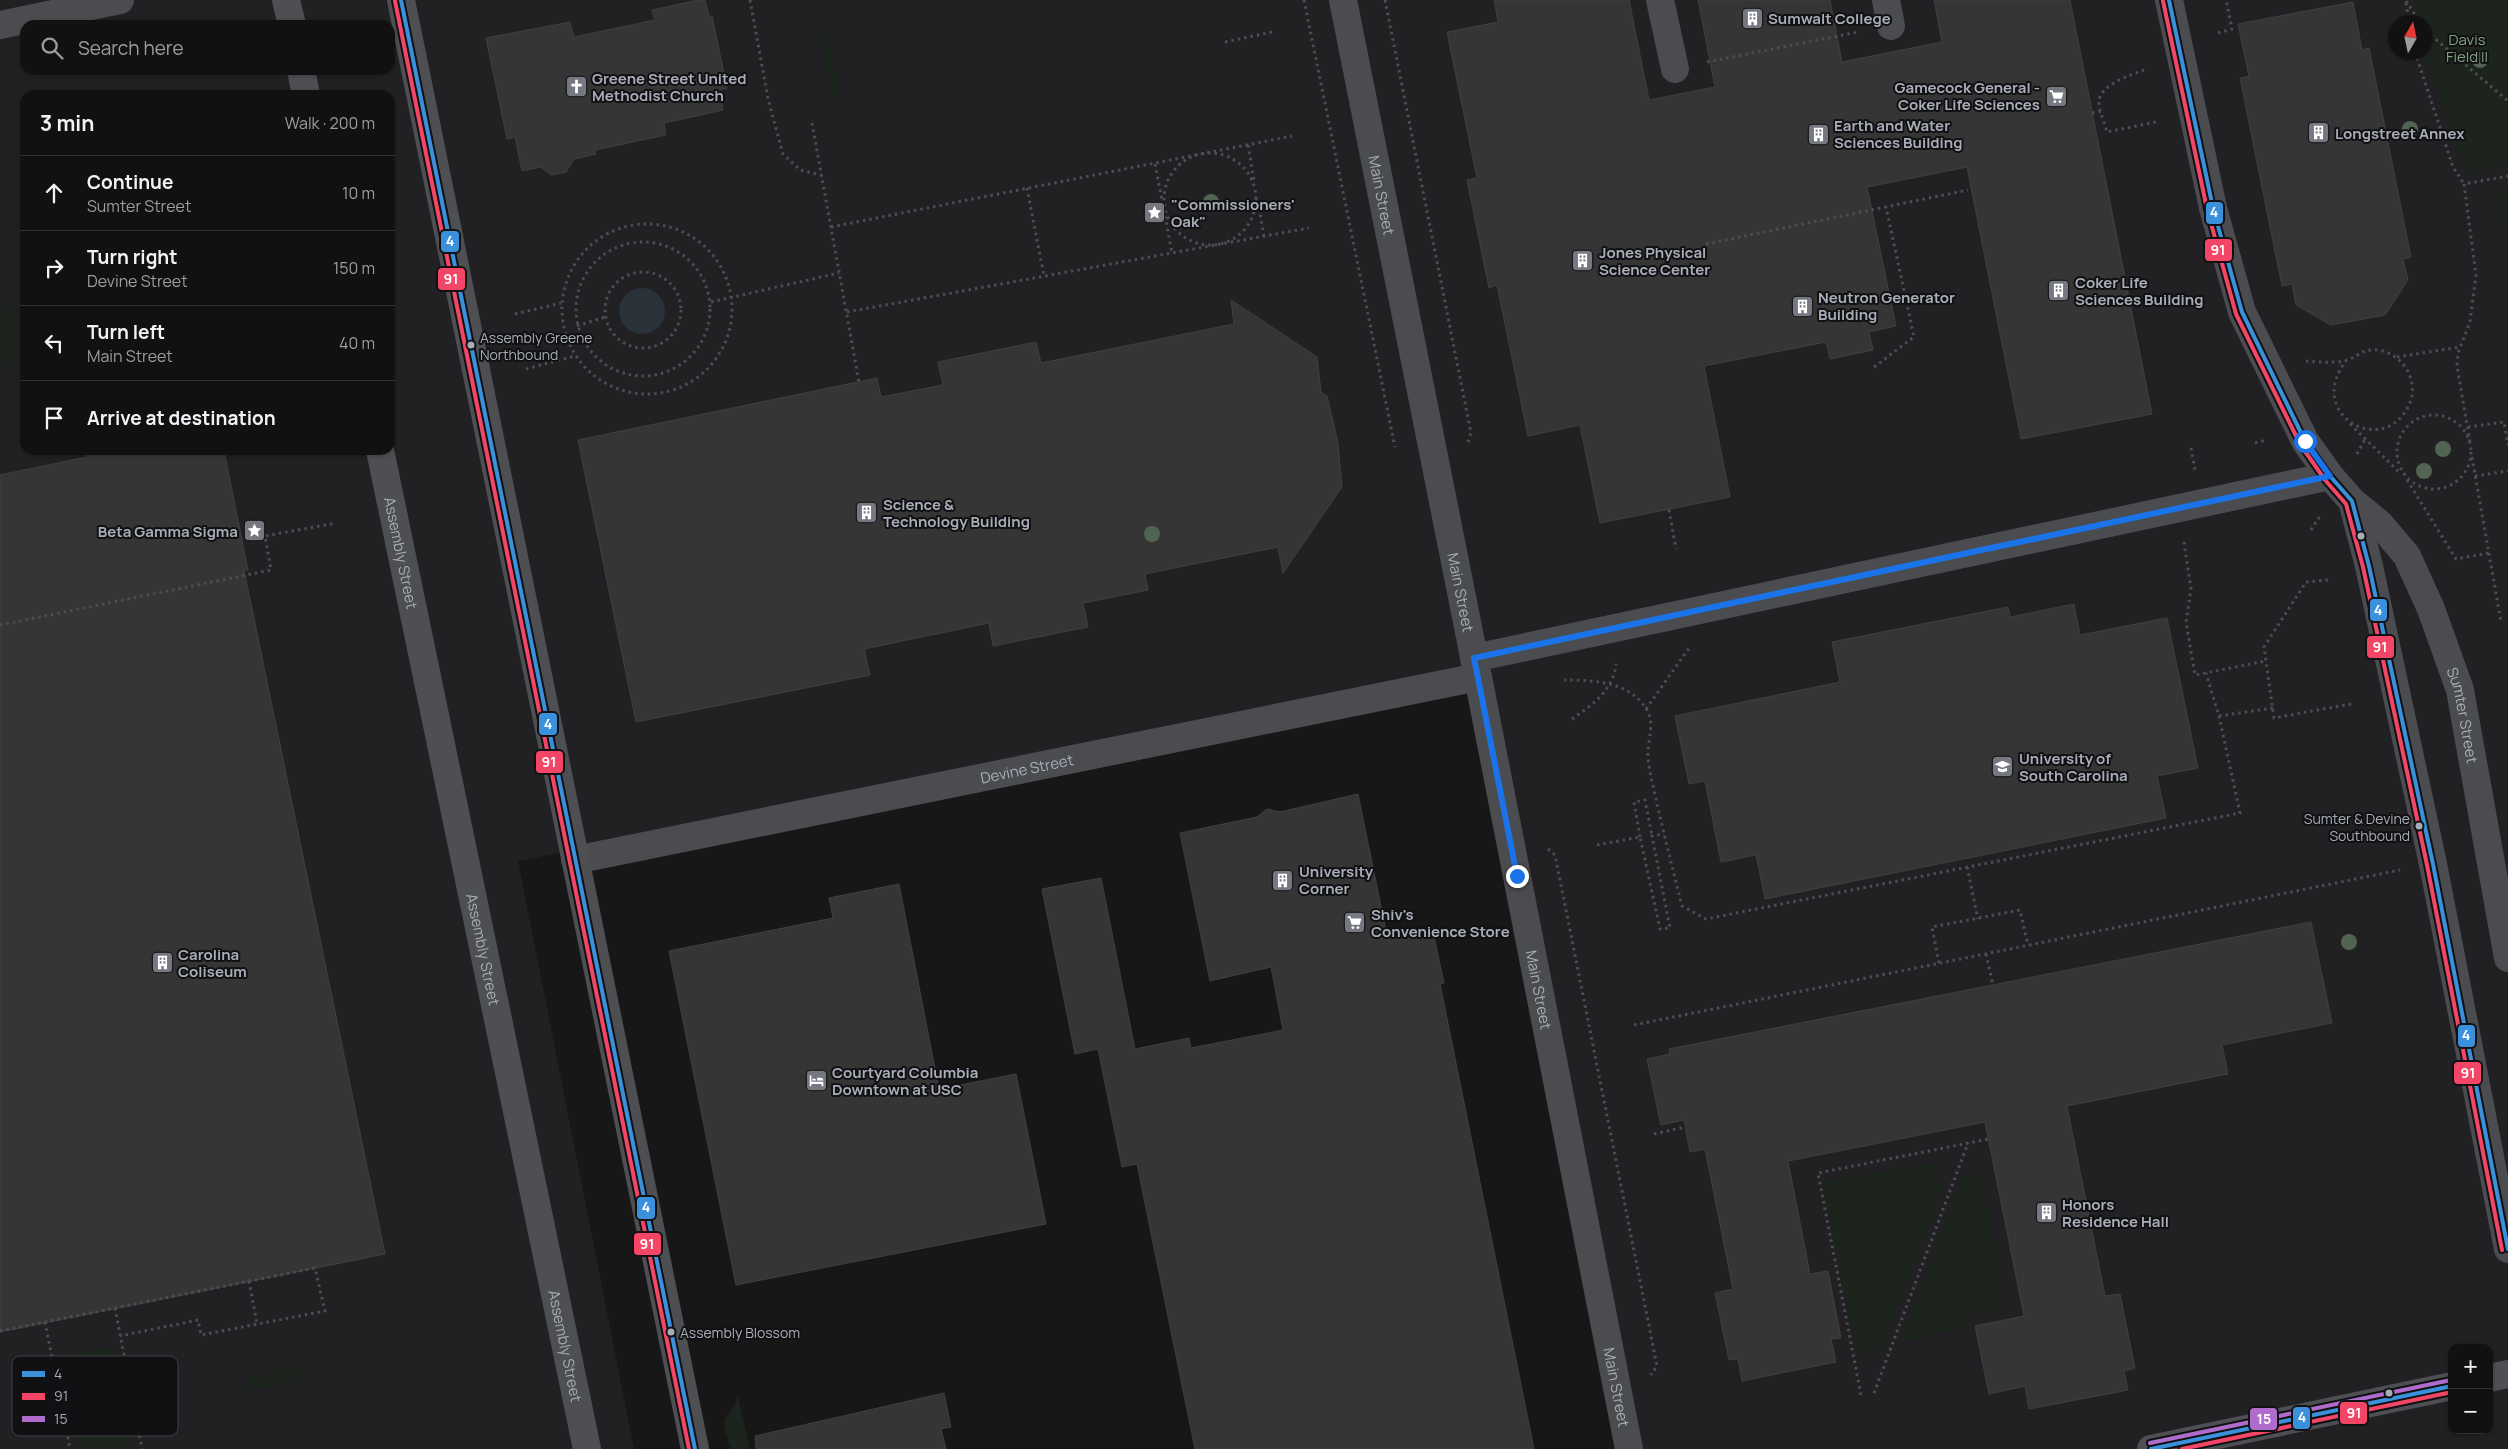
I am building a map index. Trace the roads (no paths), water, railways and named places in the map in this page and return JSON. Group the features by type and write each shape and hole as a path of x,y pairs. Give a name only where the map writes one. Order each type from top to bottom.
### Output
{"main road":[{"path":"286,0 291,20"},
{"path":"401,0 695,1449"},
{"path":"302,75 305,90"},
{"name":"Assembly Street","path":"381,455 587,1449"},
{"path":"2493,1377 2508,1374"},
{"path":"2151,1449 2448,1387"}],"street":[{"path":"24,20 120,0"},
{"name":"Main Street","path":"1343,0 1629,1449"},
{"path":"1660,0 1675,69"},
{"name":"Sumter Street","path":"2169,0 2213,208 2242,312 2305,441 2330,476 2352,501 2380,524 2407,556 2431,609 2460,690 2508,958"},
{"path":"0,25 20,21"},
{"name":"Devine Street","path":"575,860 1476,667 1609,628 2330,476"},
{"name":"Sumter Street","path":"2352,501 2369,566 2433,864 2508,1249"}],"place":[{"name":"Sumwalt College","path":"1752,18"},
{"name":"Greene Street United Methodist Church","path":"576,87"},
{"name":"Gamecock General - Coker Life Sciences","path":"2056,96"},
{"name":"Longstreet Annex","path":"2319,133"},
{"name":"Earth and Water Sciences Building","path":"1818,134"},
{"name":"\"Commissioners' Oak\"","path":"1155,213"},
{"name":"Jones Physical Science Center","path":"1583,261"},
{"name":"Coker Life Sciences Building","path":"2059,291"},
{"name":"Neutron Generator Building","path":"1802,306"},
{"name":"Assembly Greene Northbound","path":"471,345"},
{"name":"Science & Technology Building","path":"867,513"},
{"name":"Beta Gamma Sigma","path":"254,531"},
{"name":"University of South Carolina","path":"2003,767"},
{"name":"Sumter & Devine Southbound","path":"2419,826"},
{"name":"University Corner","path":"1283,880"},
{"name":"Shiv's Convenience Store","path":"1355,923"},
{"name":"Carolina Coliseum","path":"162,963"},
{"name":"Courtyard Columbia Downtown at USC","path":"816,1081"},
{"name":"Honors Residence Hall","path":"2046,1213"},
{"name":"Assembly Blossom","path":"671,1332"}],"park label":[{"name":"Davis Field ll","path":"2467,48"}]}
